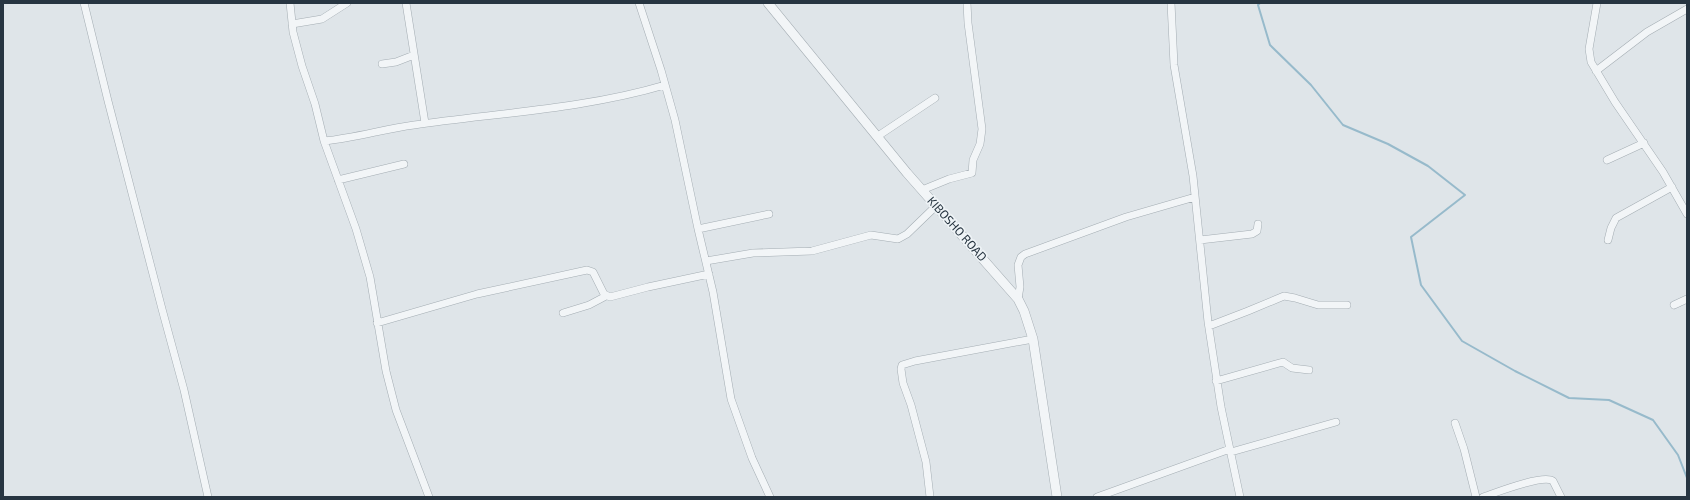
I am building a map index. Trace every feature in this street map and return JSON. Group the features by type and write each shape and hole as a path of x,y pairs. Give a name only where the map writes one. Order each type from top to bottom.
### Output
{"street":[{"path":"84,3 108,101 184,390 208,497"},
{"path":"290,3 292,24 302,66 315,104 324,141 362,248 370,277 386,371 396,410 429,497"},
{"path":"292,24 322,19 347,3"},
{"path":"406,3 425,123"},
{"path":"639,3 675,120 713,292 731,399 752,458 770,497"},
{"name":"KIBOSHO ROAD","path":"768,3 922,190 1018,299 1024,311 1033,339 1057,497"},
{"path":"922,190 949,179 972,173 975,154 981,138 982,129 968,23 967,3"},
{"path":"1171,3 1174,65 1195,197 1208,326 1216,381 1240,497"},
{"path":"1597,3 1589,53 1596,71 1672,186 1687,214"},
{"path":"1596,71 1647,32 1687,9"},
{"path":"382,64 396,62 414,55"},
{"path":"324,141 425,123 555,107 635,93 665,85"},
{"path":"878,136 935,98"},
{"path":"1607,160 1644,143"},
{"path":"338,180 404,164"},
{"path":"1608,240 1611,228 1616,218 1672,186"},
{"path":"1018,299 1020,287 1018,265 1025,254 1126,217 1195,197"},
{"path":"706,261 753,253 812,251 871,235 898,239 907,234 936,206"},
{"path":"698,229 769,214"},
{"path":"1200,240 1252,234 1256,231 1258,224"},
{"path":"377,323 477,294 587,270 594,272 606,296"},
{"path":"563,313 589,305 606,296 614,297 648,287 709,274"},
{"path":"1208,326 1284,296 1318,305 1347,305"},
{"path":"1674,306 1687,299"},
{"path":"930,497 926,462 911,405 903,383 901,369 902,365 915,361 1033,339"},
{"path":"1216,381 1282,362 1292,368 1309,370"},
{"path":"1097,497 1231,451 1336,422"},
{"path":"1455,424 1464,449 1476,497"},
{"path":"1483,497 1500,494 1548,479 1553,481 1561,497"}],"waterway":[{"path":"1260,3 1258,5 1270,45 1311,85 1343,125 1388,144 1428,166 1465,195 1411,237 1421,285 1462,341 1515,371 1569,398 1609,400 1653,420 1678,455 1687,478"}]}
